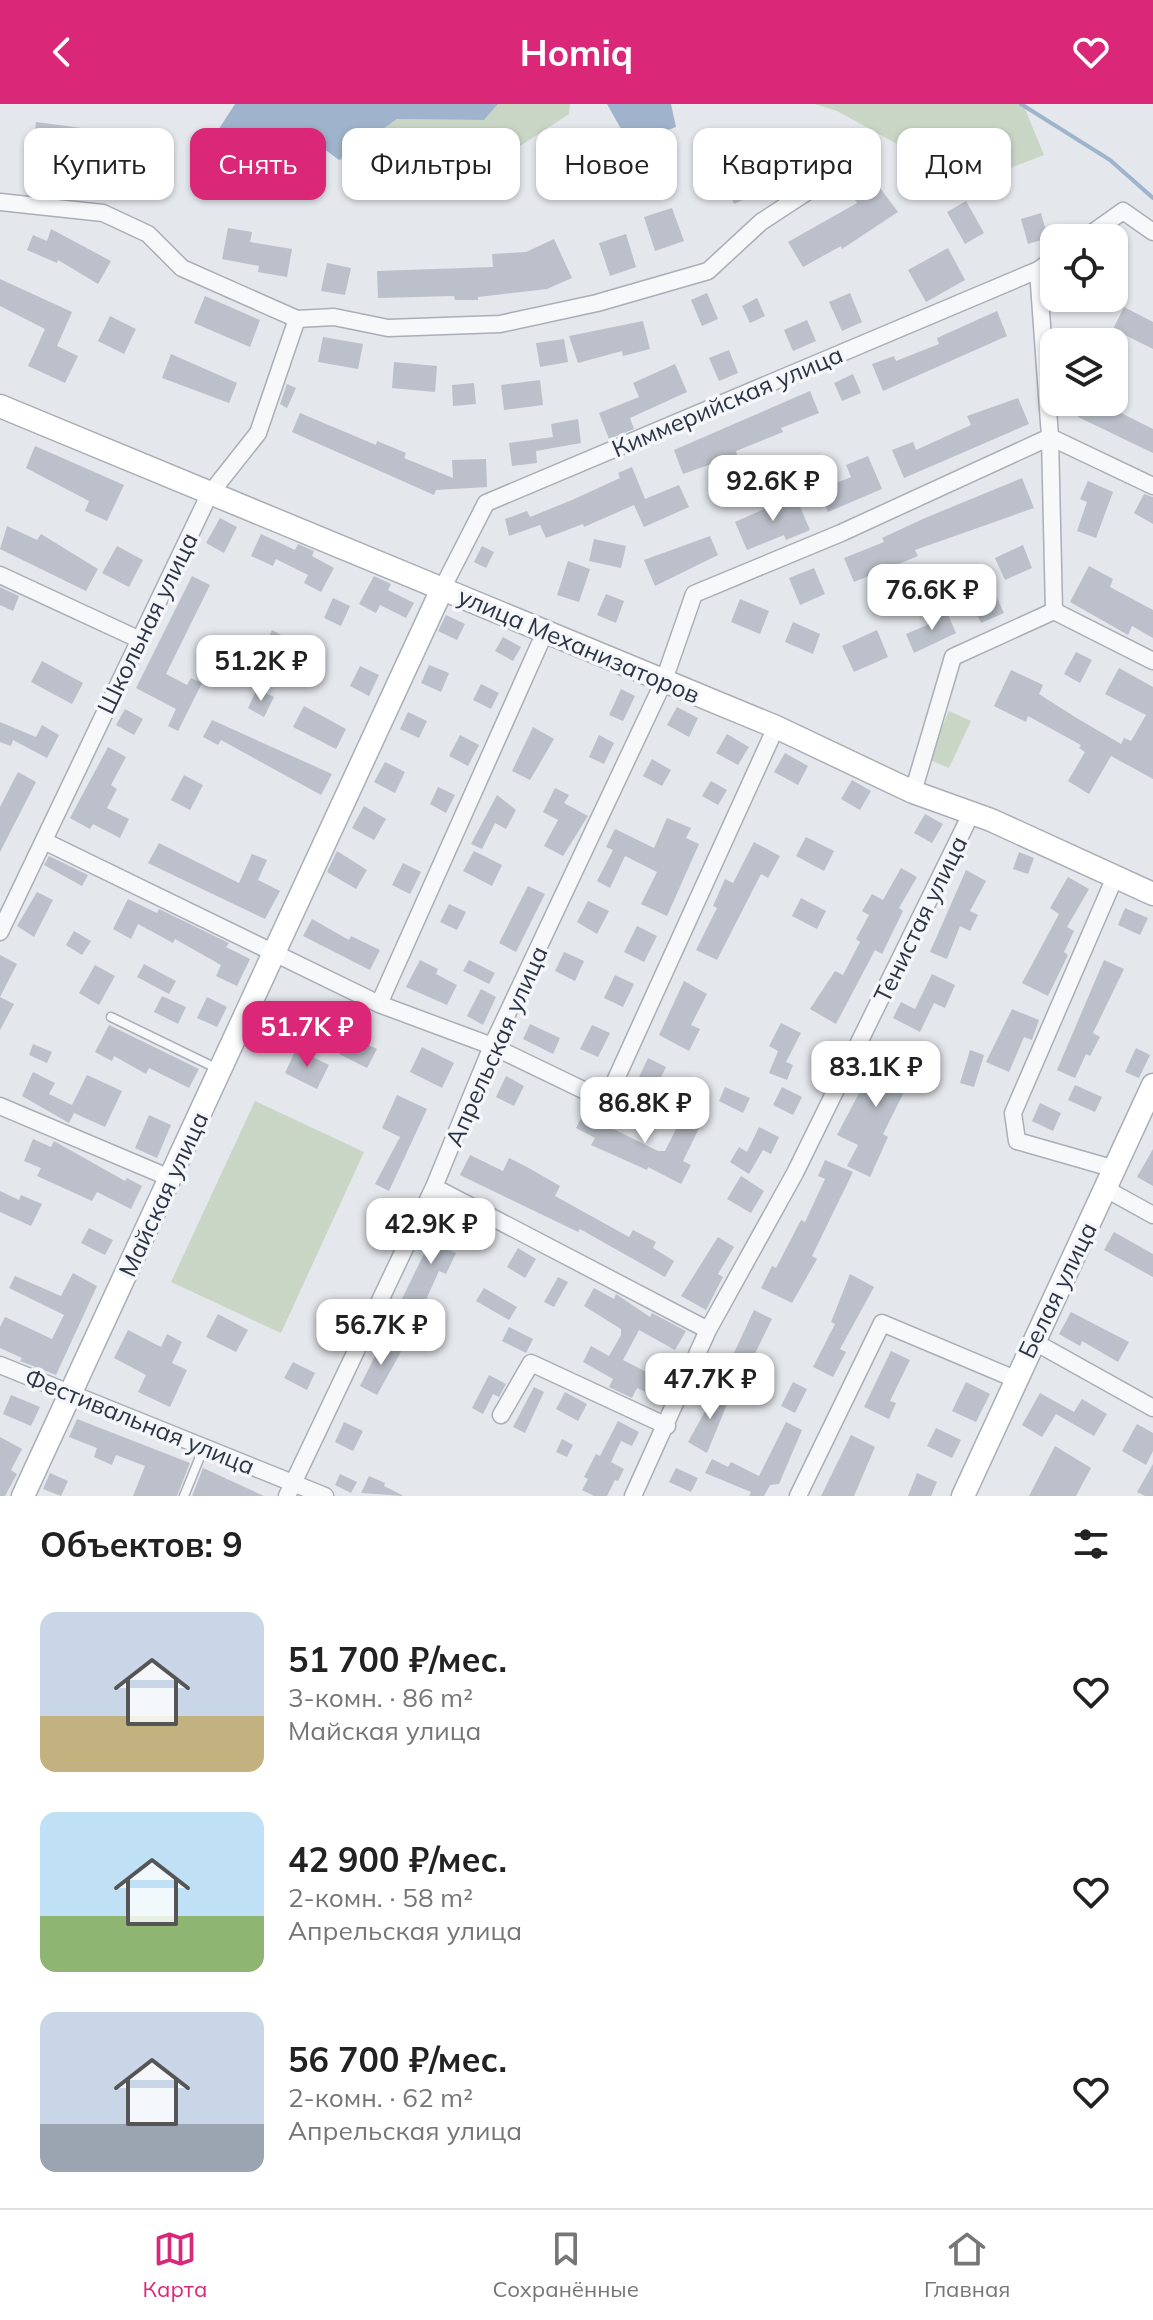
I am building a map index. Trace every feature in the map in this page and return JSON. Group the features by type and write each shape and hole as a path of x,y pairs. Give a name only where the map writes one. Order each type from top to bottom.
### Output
{"street":[{"path":"0,202 114,217 148,234 182,268 297,319 334,317 388,328 481,326 597,303 708,271 761,222 795,200"},
{"path":"1105,224 1123,211 1153,232"},
{"path":"1038,270 1050,437 1054,611"},
{"name":"Киммерийская улица","path":"443,587 486,503 1038,270"},
{"name":"Школьная улица","path":"0,932 209,495 258,433 297,319"},
{"name":"улица Механизаторов","path":"0,406 209,495 443,587 663,683 776,727 913,792 971,814 1153,894"},
{"path":"1050,437 1153,486"},
{"name":"Апрельская улица","path":"291,1489 434,1187 492,1046 663,683 694,594 841,533 1050,437"},
{"path":"0,575 138,639"},
{"name":"Майская улица","path":"23,1496 443,587"},
{"path":"1054,611 1153,661"},
{"path":"913,792 953,657 1054,611"},
{"path":"379,1004 545,632"},
{"path":"44,841 379,1004 492,1046 606,1101 776,727"},
{"name":"Тенистая улица","path":"633,1496 708,1330 795,1173 971,814"},
{"path":"1115,877 1013,1113 1017,1141 1110,1179 1153,1215"},
{"name":"Белая улица","path":"966,1495 1015,1379 1153,1085"},
{"path":"0,1106 170,1178"},
{"path":"434,1187 708,1330"},
{"path":"798,1496 882,1323 1015,1379"},
{"path":"1033,1341 1153,1408"},
{"path":"501,1415 531,1363 667,1426"},
{"name":"Фестивальная улица","path":"0,1365 204,1446 291,1489 325,1496"}],"lane":[{"path":"111,1017 220,1070"},
{"path":"184,1496 204,1446"}],"green space":[{"path":"498,104 570,104 569,114 548,128 536,128 536,136 520,146 520,128 384,128 397,119 484,120"},
{"path":"815,104 1023,104 1044,155 1011,168 1011,128 897,128 897,144 881,135 881,128 868,128 837,111"},
{"path":"949,711 971,721 949,768 928,759"},
{"path":"255,1101 364,1152 281,1333 171,1282"}],"water":[{"path":"235,104 498,104 484,120 397,119 384,128 342,128 342,158 339,160 326,150 326,128 219,128"},
{"path":"607,104 671,104 676,127 620,128"}],"building":[{"path":"36,122 81,128 35,128"},
{"path":"881,189 898,212 842,249 841,246 803,267 788,242 857,203 855,200 881,200"},
{"path":"966,201 984,233 965,244 947,212"},
{"path":"672,208 684,241 655,251 644,217"},
{"path":"1041,213 1044,224 1040,224 1040,240 1028,244 1021,219"},
{"path":"228,228 252,232 250,242 292,249 287,277 258,272 259,266 222,259"},
{"path":"51,229 111,261 98,284 58,260 57,263 27,250 33,235 47,241"},
{"path":"626,234 636,267 610,276 599,243"},
{"path":"554,239 572,278 547,289 478,297 478,300 455,300 454,296 378,298 377,271 493,267 492,254 526,252"},
{"path":"948,248 965,280 926,302 908,270"},
{"path":"327,263 351,268 345,295 321,291"},
{"path":"0,279 72,312 57,346 78,356 65,383 28,366 45,329 0,306"},
{"path":"707,293 718,319 702,326 691,300"},
{"path":"850,293 862,322 842,331 829,302"},
{"path":"205,296 260,320 250,347 194,323"},
{"path":"757,298 765,316 750,323 742,306"},
{"path":"1128,309 1153,322 1153,349 1128,336 1128,328 1114,328 1122,312 1128,312"},
{"path":"997,311 1007,336 883,391 872,364 894,356 896,361 939,344 937,338"},
{"path":"110,316 136,329 124,354 98,341"},
{"path":"807,320 816,341 793,351 784,330"},
{"path":"643,321 650,349 623,356 622,351 578,363 569,336"},
{"path":"323,337 363,344 358,369 318,362"},
{"path":"564,339 568,362 540,367 536,343"},
{"path":"729,350 738,373 719,381 709,358"},
{"path":"171,354 237,383 229,403 162,378"},
{"path":"394,362 437,366 435,392 392,388"},
{"path":"675,364 687,392 630,418 634,429 609,439 599,413 639,397 633,383"},
{"path":"853,374 861,393 842,401 834,383"},
{"path":"540,380 543,405 504,410 501,385"},
{"path":"474,383 476,404 453,406 452,385"},
{"path":"287,384 296,388 287,408 280,404"},
{"path":"810,391 819,413 736,451 737,455 683,474 674,450"},
{"path":"1018,398 1029,424 904,478 892,450 913,442 916,450 971,425 967,416"},
{"path":"300,413 376,445 377,441 406,453 404,458 453,478 452,460 486,459 487,487 436,490 434,495 292,432"},
{"path":"1127,416 1153,429 1153,453 1078,417"},
{"path":"578,419 581,443 536,451 537,463 512,466 509,443 553,437 551,424"},
{"path":"35,446 124,485 107,521 85,511 89,501 26,468"},
{"path":"868,456 882,489 828,512 819,490 851,477 846,465"},
{"path":"632,467 645,499 679,485 689,507 644,527 634,505 584,527 583,524 546,538 540,525 509,536 505,519 527,511 530,517 572,500 620,478 618,473"},
{"path":"1022,478 1034,508 915,550 918,556 854,582 844,558 884,542 882,538 925,518"},
{"path":"1088,481 1113,492 1096,538 1077,531 1087,502 1080,499"},
{"path":"1144,494 1153,497 1153,524 1134,513"},
{"path":"795,495 810,530 786,540 784,535 747,550 735,522"},
{"path":"220,518 237,527 224,553 206,543"},
{"path":"7,526 37,540 41,534 98,569 86,591 0,549"},
{"path":"261,534 295,550 298,544 314,551 312,556 334,568 321,592 304,583 308,575 276,559 273,566 251,556"},
{"path":"710,536 718,555 655,586 644,560"},
{"path":"594,539 626,546 621,568 589,561"},
{"path":"1023,545 1032,568 1005,580 995,558"},
{"path":"117,546 143,560 129,587 102,573"},
{"path":"482,546 494,552 486,568 474,562"},
{"path":"568,561 590,569 579,602 557,595"},
{"path":"1089,566 1113,579 1110,587 1153,610 1153,638 1132,626 1128,635 1070,602"},
{"path":"814,568 825,594 800,605 789,578"},
{"path":"192,576 210,585 166,674 187,685 191,678 202,683 178,731 168,726 176,709 136,688"},
{"path":"374,576 391,584 388,590 414,603 406,618 380,605 376,613 359,604"},
{"path":"0,587 19,596 13,611 0,605"},
{"path":"992,587 1004,613 981,623 969,597"},
{"path":"606,594 624,601 616,623 597,615"},
{"path":"333,598 350,606 341,626 324,618"},
{"path":"740,599 769,611 760,634 731,622"},
{"path":"946,610 956,633 914,653 906,634 932,623 929,618"},
{"path":"446,615 465,624 457,640 438,631"},
{"path":"793,622 820,634 813,654 785,642"},
{"path":"272,630 306,648 310,642 325,651 314,670 287,654 285,658 264,647"},
{"path":"877,630 888,657 854,672 842,646"},
{"path":"503,637 521,647 513,661 495,651"},
{"path":"1076,652 1092,660 1080,683 1064,674"},
{"path":"42,661 83,683 72,704 31,682"},
{"path":"429,665 449,673 441,692 421,683"},
{"path":"360,666 379,675 369,696 350,686"},
{"path":"1119,668 1153,687 1153,779 1111,756 1089,794 1068,781 1085,752 1079,748 1081,745 1028,716 1026,722 994,706 1011,670 1043,685 1039,694 1075,717 1121,744 1124,738 1131,741 1146,715 1105,694"},
{"path":"481,684 499,693 491,709 473,700"},
{"path":"257,689 274,697 264,717 248,708"},
{"path":"621,689 635,696 623,721 609,715"},
{"path":"304,706 346,729 336,749 293,727"},
{"path":"677,707 698,718 689,737 667,725"},
{"path":"125,709 143,719 134,735 116,725"},
{"path":"408,712 427,721 419,738 400,729"},
{"path":"212,720 332,774 321,795 221,740 218,745 203,737"},
{"path":"0,722 36,737 42,725 59,735 47,758 13,740 11,746 0,742"},
{"path":"533,727 554,739 530,780 512,771"},
{"path":"727,734 749,747 738,765 716,753"},
{"path":"460,735 479,745 468,766 449,756"},
{"path":"599,735 614,743 604,764 589,757"},
{"path":"108,747 126,757 111,785 117,789 107,808 129,819 120,838 93,824 90,829 70,818"},
{"path":"785,753 808,766 798,785 774,772"},
{"path":"652,759 671,770 662,786 643,776"},
{"path":"385,762 405,772 395,793 374,782"},
{"path":"18,772 36,782 0,852 0,807"},
{"path":"184,775 203,785 190,810 171,800"},
{"path":"852,780 871,791 860,810 841,799"},
{"path":"711,781 727,790 718,805 702,796"},
{"path":"438,787 455,795 446,813 430,804"},
{"path":"555,788 569,795 564,803 588,816 563,856 544,846 558,820 543,812"},
{"path":"497,795 516,810 506,829 495,823 482,849 471,844"},
{"path":"364,806 386,819 374,840 352,828"},
{"path":"925,814 943,824 932,843 914,833"},
{"path":"667,818 691,828 686,838 699,844 667,916 641,904 657,872 625,856 610,888 597,881 613,850 606,847 615,829 654,848"},
{"path":"806,837 834,851 824,871 796,856"},
{"path":"754,842 780,856 768,878 761,874 717,960 696,950 717,908 713,906 725,879 733,883"},
{"path":"159,843 239,883 252,854 267,860 258,880 280,891 265,919 148,863"},
{"path":"337,851 367,870 356,889 327,872"},
{"path":"474,851 502,865 492,886 463,871"},
{"path":"1019,852 1034,858 1028,874 1013,869"},
{"path":"49,856 88,875 82,886 44,865"},
{"path":"403,863 421,872 410,894 392,885"},
{"path":"901,868 917,877 899,908 903,911 882,954 875,950 836,1024 810,1009 835,971 843,975 860,942 856,939 869,915 862,911 872,894 883,900"},
{"path":"966,870 986,881 970,911 978,915 970,931 960,926 947,959 930,952"},
{"path":"1068,877 1089,889 1067,927 1074,931 1064,952 1068,955 1048,996 1022,983 1059,914 1050,908"},
{"path":"528,886 545,894 516,952 499,943"},
{"path":"37,892 53,900 34,937 17,926"},
{"path":"801,898 826,911 817,929 792,916"},
{"path":"128,899 157,913 159,909 229,943 226,947 250,959 237,986 216,976 221,965 175,939 173,943 138,924 131,939 113,929"},
{"path":"588,901 609,911 597,934 577,922"},
{"path":"449,904 466,912 457,930 440,922"},
{"path":"1125,908 1148,918 1140,935 1118,925"},
{"path":"312,919 349,940 351,936 380,950 370,970 303,936"},
{"path":"637,926 657,936 644,962 624,952"},
{"path":"74,931 91,941 82,955 66,945"},
{"path":"564,952 584,961 575,981 555,971"},
{"path":"0,955 17,964 0,997"},
{"path":"420,960 438,969 436,974 457,985 447,1005 406,987"},
{"path":"469,960 495,973 489,984 463,971"},
{"path":"1104,960 1124,969 1093,1033 1100,1037 1090,1056 1086,1054 1075,1078 1057,1070"},
{"path":"144,964 176,981 169,994 137,977"},
{"path":"95,965 115,976 99,1005 79,993"},
{"path":"932,974 955,985 945,1008 934,1003 920,1032 893,1018 901,1002 915,1009"},
{"path":"615,975 634,984 623,1007 604,998"},
{"path":"684,981 707,994 691,1025 700,1029 689,1051 659,1035"},
{"path":"481,989 496,997 483,1025 467,1016"},
{"path":"162,996 186,1007 178,1024 154,1012"},
{"path":"0,997 14,1004 0,1030"},
{"path":"207,997 227,1007 217,1027 197,1018"},
{"path":"1012,1009 1039,1020 1032,1040 1024,1037 1009,1072 986,1062"},
{"path":"781,1023 801,1033 786,1062 793,1065 787,1080 769,1073 778,1051 769,1046"},
{"path":"530,1024 560,1038 553,1054 523,1039"},
{"path":"109,1025 199,1069 189,1088 149,1068 146,1074 114,1056 112,1061 95,1052"},
{"path":"592,1025 610,1033 598,1057 580,1049"},
{"path":"348,1035 377,1049 367,1068 339,1054"},
{"path":"33,1044 52,1052 47,1063 29,1055"},
{"path":"885,1044 915,1058 899,1092 903,1094 883,1134 888,1137 870,1177 847,1166 858,1145 837,1135"},
{"path":"422,1047 454,1063 442,1088 410,1072"},
{"path":"1136,1048 1150,1055 1139,1078 1125,1072"},
{"path":"296,1049 329,1065 317,1089 285,1073"},
{"path":"970,1050 984,1055 974,1087 960,1083"},
{"path":"648,1058 666,1067 657,1086 639,1077"},
{"path":"33,1072 55,1083 49,1094 72,1105 87,1075 122,1091 105,1127 74,1113 69,1123 22,1096"},
{"path":"506,1076 524,1086 514,1106 496,1097"},
{"path":"1075,1085 1102,1097 1095,1112 1068,1100"},
{"path":"725,1087 750,1098 743,1113 719,1101"},
{"path":"782,1087 802,1097 793,1115 773,1105"},
{"path":"397,1095 427,1109 389,1191 375,1184 400,1137 382,1128"},
{"path":"1040,1103 1061,1113 1053,1131 1032,1121"},
{"path":"586,1108 600,1115 597,1121 658,1151 665,1151 685,1111 703,1120 683,1161 691,1165 681,1184 648,1167 647,1170 591,1145 595,1138 576,1128"},
{"path":"149,1115 171,1125 157,1158 135,1148"},
{"path":"759,1127 779,1137 771,1154 763,1150 749,1174 730,1162 739,1147 747,1152"},
{"path":"33,1139 51,1147 54,1141 125,1181 127,1178 142,1186 131,1209 97,1192 92,1201 37,1176 41,1168 24,1161"},
{"path":"1153,1149 1153,1186 1137,1177"},
{"path":"470,1155 503,1171 509,1158 560,1186 555,1196 629,1237 633,1230 656,1242 653,1248 674,1261 665,1277 580,1229 578,1232 460,1175"},
{"path":"825,1160 853,1172 812,1256 817,1259 792,1303 761,1288 772,1266 776,1268 801,1220 805,1222 825,1179 818,1176"},
{"path":"741,1176 764,1191 751,1213 727,1199"},
{"path":"0,1191 19,1200 21,1195 42,1204 31,1226 0,1212"},
{"path":"447,1207 466,1218 448,1250 456,1253 446,1274 439,1271 415,1324 395,1313"},
{"path":"89,1228 113,1240 105,1255 81,1243"},
{"path":"1114,1232 1153,1254 1153,1277 1104,1250"},
{"path":"718,1237 734,1247 718,1274 723,1277 706,1310 681,1296"},
{"path":"518,1248 536,1259 525,1278 507,1267"},
{"path":"73,1273 97,1286 56,1375 20,1361 22,1358 0,1348 0,1327 5,1317 52,1339 64,1315 9,1288 15,1276 61,1296"},
{"path":"850,1274 874,1287 840,1349 846,1352 833,1377 813,1367 835,1324 831,1322"},
{"path":"558,1277 568,1282 554,1307 544,1302"},
{"path":"484,1288 517,1307 509,1320 476,1301"},
{"path":"594,1288 614,1299 616,1294 650,1317 652,1313 686,1331 675,1350 639,1330 623,1360 666,1382 658,1398 637,1388 632,1398 609,1387 613,1379 583,1362 591,1346 609,1356 621,1335 621,1329 584,1306"},
{"path":"754,1310 772,1319 744,1376 727,1368"},
{"path":"1071,1312 1129,1342 1118,1362 1082,1341 1080,1346 1059,1334"},
{"path":"218,1314 248,1330 236,1352 206,1337"},
{"path":"509,1327 533,1339 526,1353 502,1341"},
{"path":"128,1330 161,1347 167,1334 182,1342 172,1363 187,1370 170,1407 138,1392 146,1375 114,1358"},
{"path":"383,1340 402,1350 377,1395 360,1386"},
{"path":"891,1351 910,1360 890,1401 896,1403 889,1419 864,1407"},
{"path":"293,1362 315,1373 307,1390 284,1378"},
{"path":"489,1375 506,1384 499,1397 493,1394 483,1414 472,1408"},
{"path":"746,1379 764,1387 758,1400 740,1392"},
{"path":"793,1382 807,1389 795,1413 781,1406"},
{"path":"966,1382 990,1394 976,1422 952,1411"},
{"path":"534,1387 544,1392 525,1433 513,1427"},
{"path":"712,1389 730,1397 707,1453 688,1442 708,1406 705,1405"},
{"path":"565,1392 587,1404 578,1421 556,1409"},
{"path":"1040,1393 1074,1412 1082,1399 1107,1414 1094,1436 1056,1414 1042,1437 1022,1425"},
{"path":"11,1395 40,1407 31,1426 3,1414"},
{"path":"77,1419 190,1463 177,1496 133,1496 145,1466 116,1455 112,1465 94,1457 97,1448 69,1437"},
{"path":"618,1421 639,1432 632,1446 621,1441 611,1462 624,1469 618,1481 615,1480 607,1496 594,1496 582,1490 588,1479 584,1477 596,1454 600,1456"},
{"path":"344,1422 363,1431 353,1451 335,1442"},
{"path":"786,1422 802,1430 779,1484 770,1485 764,1496 749,1496 751,1492 705,1473 712,1459 728,1467 731,1462 759,1476"},
{"path":"1137,1424 1153,1433 1153,1451 1146,1465 1122,1451"},
{"path":"936,1428 961,1440 952,1458 927,1446"},
{"path":"851,1435 875,1447 854,1496 821,1496"},
{"path":"0,1437 22,1449 11,1470 17,1474 5,1496 0,1496"},
{"path":"562,1439 573,1445 567,1457 556,1452"},
{"path":"1055,1446 1091,1468 1076,1496 1029,1496"},
{"path":"1153,1464 1153,1496 1145,1496 1137,1492"},
{"path":"203,1468 264,1496 192,1496"},
{"path":"676,1468 698,1478 691,1492 669,1482"},
{"path":"50,1473 68,1481 61,1496 43,1489"},
{"path":"917,1473 937,1482 931,1496 908,1496"},
{"path":"340,1474 357,1482 351,1493 335,1485"},
{"path":"369,1476 385,1483 384,1486 404,1496 361,1493"}],"waterway":[{"path":"1021,104 1110,160 1153,198"}]}
